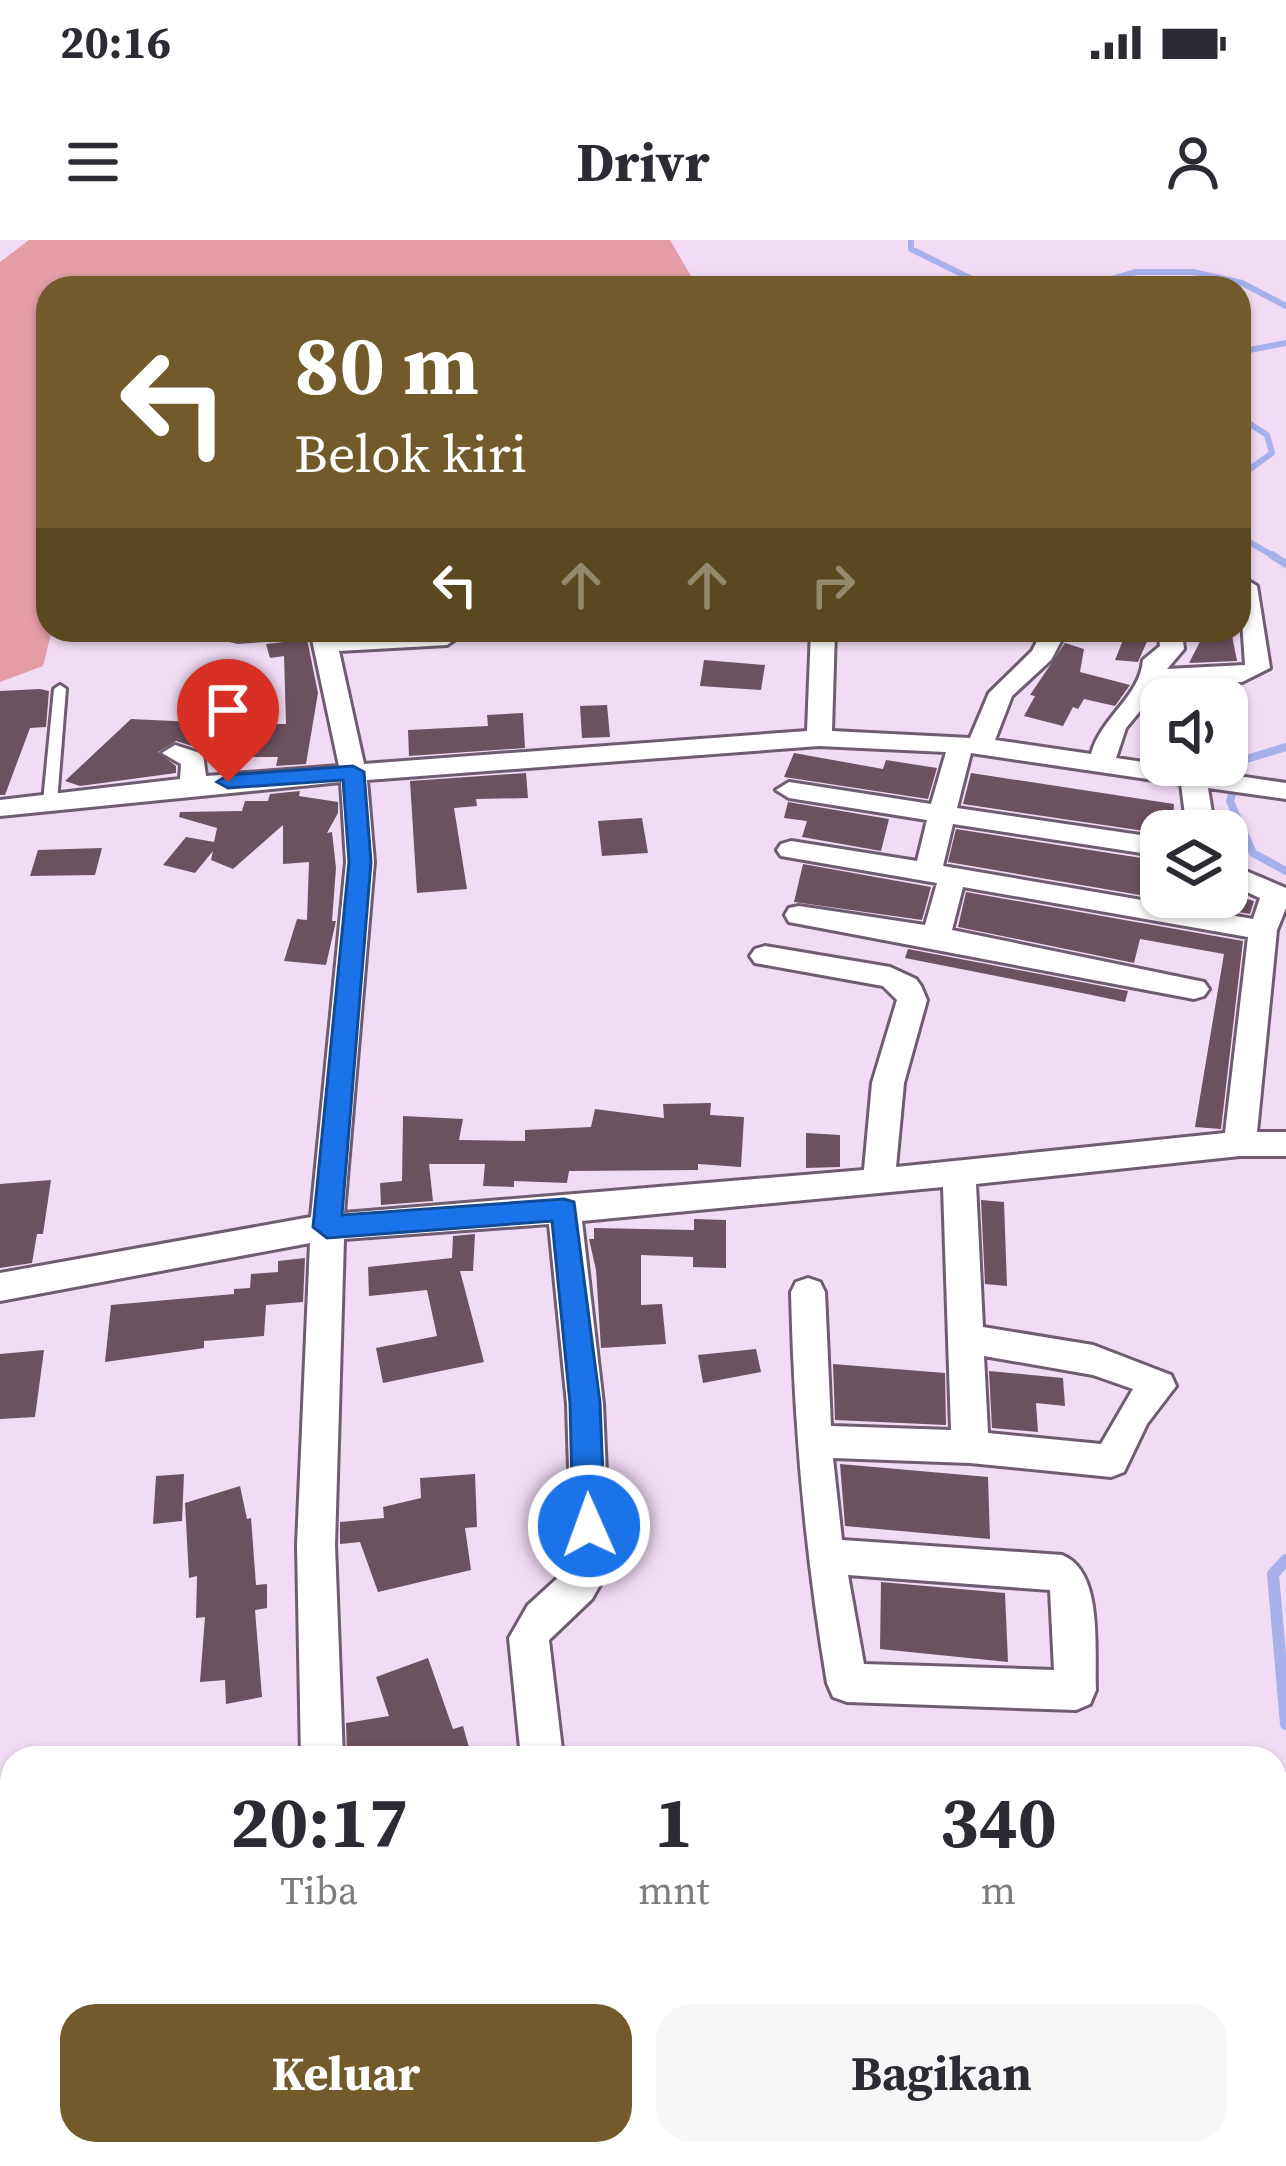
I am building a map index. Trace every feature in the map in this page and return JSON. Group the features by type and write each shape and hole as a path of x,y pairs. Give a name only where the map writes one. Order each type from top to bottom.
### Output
{"street":[{"path":"1101,766 1117,723 1144,698 1167,657 1242,675 1258,668 1251,624"},
{"path":"322,1746 316,1545 327,1227 360,862 353,772 324,642"},
{"path":"819,738 823,642"},
{"path":"936,938 942,814 971,745 1001,693 1042,655 1049,642"},
{"path":"0,808 193,785 819,738 858,769 942,814 1140,844"},
{"path":"789,790 858,769 971,745 1140,771"},
{"path":"176,753 194,760 193,785"},
{"path":"1248,785 1286,791"},
{"path":"791,850 1263,930"},
{"path":"1240,1144 1263,930 1280,897 1248,882"},
{"path":"799,916 1194,989"},
{"path":"765,956 890,977 907,986 912,1000 888,1083 879,1180"},
{"path":"0,1287 327,1227 564,1210 1240,1144 1286,1144"},
{"path":"959,1172 970,1448"},
{"path":"541,1746 529,1638 591,1567 585,1403 564,1210"},
{"path":"808,1292 813,1441 826,1556 847,1683 1076,1690 1070,1581 1062,1574 826,1556"},
{"path":"813,1441 1111,1461 1134,1413 1158,1384 1053,1351 964,1339"}],"lane":[{"path":"50,802 60,689"}],"shaded area":[{"path":"29,240 670,240 691,276 36,276 36,642 49,642 43,666 0,682 0,262"}],"building":[{"path":"308,642 318,693 306,764 276,766 278,757 205,750 176,741 158,752 176,766 176,773 80,786 65,781 131,719 194,722 205,696 229,698 219,722 224,724 286,724 284,656 270,658 266,644"},
{"path":"1122,642 1147,642 1138,662 1115,660"},
{"path":"1200,642 1233,642 1237,661 1189,663"},
{"path":"1065,643 1084,649 1080,672 1130,685 1115,706 1084,699 1078,709 1073,707 1063,726 1024,716 1035,696 1030,695"},
{"path":"704,660 765,665 761,690 700,686"},
{"path":"0,691 49,691 46,727 30,728 5,795 0,795"},
{"path":"607,705 610,737 582,738 580,706"},
{"path":"523,713 525,748 409,756 408,730 488,726 487,715"},
{"path":"794,753 883,769 886,760 937,768 928,799 784,777"},
{"path":"526,773 528,798 476,799 477,806 454,808 467,889 417,893 410,781"},
{"path":"971,773 1174,804 1174,810 1140,810 1140,830 963,804"},
{"path":"300,791 299,796 338,802 338,813 327,833 332,832 336,868 332,921 336,921 326,965 284,961 297,919 307,920 309,862 283,864 283,825 233,869 211,860 213,851 195,873 163,865 186,837 214,842 217,828 179,817 180,812 242,811 245,801 268,801 270,794"},
{"path":"788,802 889,819 881,851 802,837 807,821 784,818"},
{"path":"642,818 648,853 602,856 598,821"},
{"path":"956,829 1140,858 1140,895 948,862"},
{"path":"102,848 95,875 30,876 38,850"},
{"path":"803,864 931,887 922,920 794,902"},
{"path":"966,892 1243,941 1221,1129 1195,1127 1224,954 1140,939 1134,963 958,927"},
{"path":"908,949 1128,991 1125,1002 905,958"},
{"path":"711,1103 710,1115 744,1117 741,1167 698,1164 698,1170 569,1171 567,1183 514,1181 514,1187 483,1186 485,1164 429,1164 433,1201 381,1205 380,1183 402,1181 403,1116 463,1119 459,1140 525,1141 525,1130 591,1127 595,1109 664,1118 663,1104"},
{"path":"806,1133 840,1135 840,1167 806,1168"},
{"path":"51,1180 43,1234 37,1234 32,1263 0,1268 0,1184"},
{"path":"981,1200 1004,1202 1007,1286 985,1284"},
{"path":"694,1219 726,1220 726,1268 693,1267 693,1257 641,1255 641,1305 662,1304 666,1344 601,1348 589,1239 594,1239 594,1228 694,1230"},
{"path":"475,1234 473,1271 460,1271 484,1362 383,1383 376,1348 437,1336 427,1290 369,1296 368,1267 452,1258 453,1236"},
{"path":"305,1258 303,1302 266,1305 264,1336 204,1341 204,1348 105,1362 111,1305 234,1294 234,1289 250,1288 251,1274 278,1272 278,1261"},
{"path":"756,1349 761,1372 703,1383 698,1355"},
{"path":"44,1350 35,1417 0,1419 0,1354"},
{"path":"833,1364 945,1373 946,1425 835,1420"},
{"path":"989,1371 1063,1378 1065,1406 1036,1403 1038,1432 992,1428"},
{"path":"840,1464 988,1477 990,1539 845,1526"},
{"path":"184,1474 182,1521 153,1524 156,1476"},
{"path":"475,1474 477,1527 465,1528 471,1570 378,1592 360,1542 340,1544 340,1522 384,1518 383,1507 421,1498 420,1478"},
{"path":"240,1486 247,1519 251,1518 256,1585 267,1584 267,1608 255,1610 262,1697 226,1704 225,1680 200,1682 205,1617 196,1618 197,1576 189,1578 185,1503"},
{"path":"881,1582 1005,1593 1008,1662 880,1649"},
{"path":"428,1658 453,1729 463,1726 469,1746 347,1746 346,1723 389,1716 376,1677"}],"waterway":[{"path":"911,240 911,249 966,276"},
{"path":"1122,276 1136,272 1211,276"},
{"path":"1251,288 1286,306"},
{"path":"1251,350 1286,343"},
{"path":"1251,425 1267,435 1272,453 1251,468"},
{"path":"1251,543 1274,556"},
{"path":"1274,556 1286,564"},
{"path":"1286,747 1243,760 1230,801 1253,853 1286,871"},
{"path":"1286,1560 1273,1574 1286,1724"}],"route":[{"path":"228,782 353,772 360,862 328,1175 327,1227 564,1210 585,1403 589,1526"}]}
